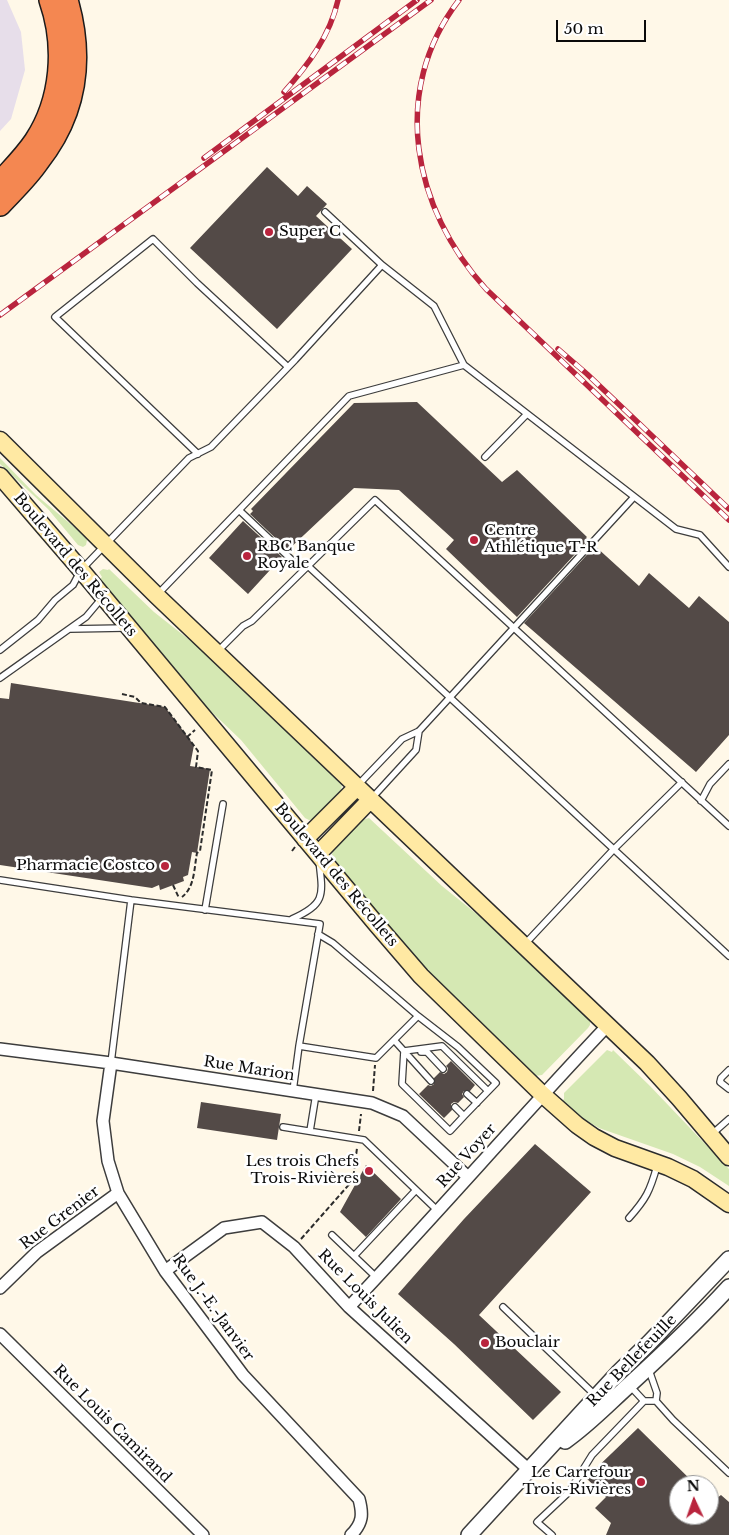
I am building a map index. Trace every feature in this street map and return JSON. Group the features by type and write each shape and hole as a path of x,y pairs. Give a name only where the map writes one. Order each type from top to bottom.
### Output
{"highway":[{"path":"0,182 39,135 50,112 56,92 59,70 59,45 56,19 50,0"},
{"path":"0,205 28,175 45,153 58,133 67,109 74,81 76,60 75,29 68,0"}],"main road":[{"name":"Boulevard des Récollets","path":"0,440 216,653 661,1077 729,1157"},
{"name":"Boulevard des Récollets","path":"0,476 421,976 542,1094 575,1123 598,1140 693,1179 729,1204"},
{"path":"305,839 356,787"},
{"path":"318,854 370,800"}],"street":[{"name":"Rue Voyer","path":"349,1306 438,1211 542,1094 608,1025"},
{"name":"Rue Marion","path":"0,1049 111,1062 368,1102 403,1116 468,1177"},
{"name":"Rue J.-E.-Janvier","path":"111,1062 103,1121 108,1161 118,1193 165,1271 243,1375 359,1499 363,1514 356,1530 351,1535"},
{"name":"Rue Grenier","path":"0,1288 37,1252 118,1193"},
{"name":"Rue Louis Julien","path":"165,1271 224,1228 262,1222 294,1247 349,1306 534,1465"},
{"name":"Rue Bellefeuille","path":"602,1402 618,1373 729,1259"},
{"name":"Rue Bellefeuille","path":"469,1535 534,1465 602,1402 629,1385 648,1368 691,1328 729,1287"},
{"name":"Rue Louis Camirand","path":"0,1334 203,1535"}],"lane":[{"path":"325,212 382,265 434,306 464,364 676,529 700,535 729,567"},
{"path":"198,454 55,317 153,239 197,283 288,367"},
{"path":"0,650 38,620 73,584 81,570 189,458 211,447 382,265"},
{"path":"157,596 349,396 464,364"},
{"path":"485,457 527,414"},
{"path":"356,787 402,739 419,731 634,497"},
{"path":"216,653 375,500 729,826"},
{"path":"240,511 294,562 308,566 729,956"},
{"path":"0,678 86,617 103,597"},
{"path":"70,629 129,628"},
{"path":"370,800 416,750 419,731"},
{"path":"701,801 710,784 729,764"},
{"path":"524,945 614,849 682,782"},
{"path":"205,910 223,804"},
{"path":"290,920 309,910 320,897 322,888 318,854"},
{"path":"0,880 131,900 320,924 293,1090"},
{"path":"111,1062 131,900"},
{"path":"318,934 333,943 418,1016 458,1047 496,1083 450,1131 402,1084 404,1051"},
{"path":"299,1046 376,1058 418,1016"},
{"path":"394,1040 431,1082"},
{"path":"404,1051 442,1046 488,1091"},
{"path":"404,1051 427,1052 443,1069"},
{"path":"729,1070 721,1078 720,1082 729,1089"},
{"path":"310,1131 316,1094"},
{"path":"468,1094 477,1103"},
{"path":"455,1107 464,1116"},
{"path":"710,1136 729,1119"},
{"path":"283,1127 364,1140 438,1211"},
{"path":"629,1218 648,1194 658,1164"},
{"path":"354,1256 416,1190"},
{"path":"332,1235 376,1277"},
{"path":"503,1307 602,1402"},
{"path":"648,1368 657,1393 656,1401"},
{"path":"618,1373 644,1401"},
{"path":"552,1535 537,1522 569,1492 592,1455 644,1401 656,1401 729,1473"}],"path":[{"path":"122,694 135,697 141,703 165,707 198,751 196,767 212,770 200,851 197,853 192,883 188,892 178,898 173,885"},
{"path":"187,737 200,727"},
{"path":"192,883 196,884"},
{"path":"294,1247 353,1180 358,1139 368,1102 376,1058"}],"shaded area":[{"path":"0,0 7,0 21,32 25,70 11,119 0,131"}],"green space":[{"path":"0,458 36,495 86,537 86,545 83,547 78,545 48,509 0,464"},
{"path":"103,569 109,569 154,612 206,653 342,783 341,792 315,819 309,820 305,818 241,740 197,698 99,580 102,577 99,572"},
{"path":"369,818 442,886 499,932 590,1019 588,1028 542,1075 535,1076 450,995 408,950 331,858 333,851 362,820"},
{"path":"607,1050 612,1052 613,1050 650,1086 729,1169 729,1186 700,1167 673,1154 599,1128 582,1118 562,1101 564,1093"}],"building":[{"name":"Super C","path":"267,167 298,196 307,186 327,204 316,216 352,249 277,329 190,248"},
{"path":"417,402 502,482 517,470 587,537 588,540 517,617 446,549 454,540 399,490 354,488 288,550 250,514 253,511 251,509 354,403"},
{"name":"RBC Banque Royale","path":"243,521 282,557 248,594 209,558"},
{"path":"595,546 639,586 649,573 689,608 699,596 729,622 729,735 696,772 524,623"},
{"path":"11,683 165,707 194,745 190,766 210,769 197,853 192,852 188,875 183,877 184,881 160,890 159,885 152,888 0,865 0,698 9,699"},
{"path":"451,1061 475,1085 470,1091 464,1091 462,1094 464,1097 458,1103 454,1102 451,1104 452,1110 444,1118 419,1094 428,1085 434,1084 434,1078 440,1072 444,1074 447,1072 448,1068 446,1066"},
{"path":"201,1102 281,1114 277,1140 197,1128"},
{"path":"535,1144 591,1192 479,1315 561,1392 533,1420 454,1344 398,1294 464,1219"},
{"path":"366,1165 401,1199 366,1237 340,1212"},
{"name":"Le Carrefour Trois-Rivières","path":"638,1428 686,1475 669,1475 669,1525 719,1525 719,1496 721,1495 729,1502 729,1535 606,1535 611,1523 595,1508 606,1497 586,1478"}],"railway":[{"path":"284,92 324,38 338,0"},
{"path":"204,158 417,0"},
{"path":"0,315 431,0"},
{"path":"459,0 437,35 423,72 418,110 419,149 427,186 441,223 461,257 486,289 729,520"},
{"path":"558,349 587,374 729,509"}],"place":[{"name":"Super C","path":"269,232"},
{"name":"Centre Athlétique T-R","path":"474,540"},
{"name":"RBC Banque Royale","path":"247,556"},
{"name":"Pharmacie Costco","path":"165,866"},
{"name":"Les trois Chefs Trois-Rivières","path":"369,1171"},
{"name":"Bouclair","path":"485,1343"},
{"name":"Le Carrefour Trois-Rivières","path":"641,1482"}]}
